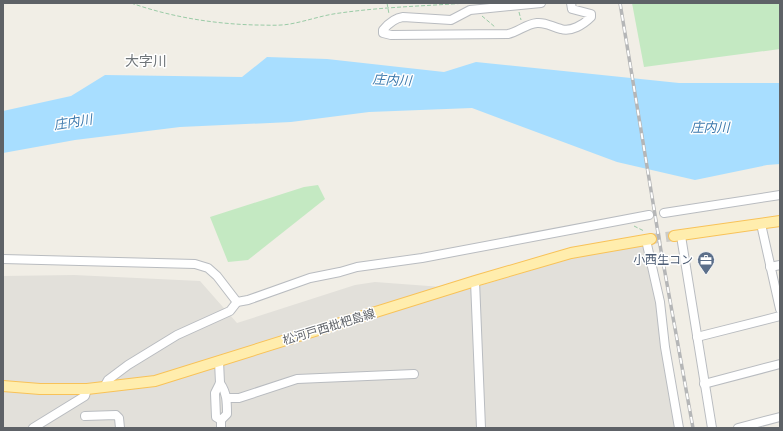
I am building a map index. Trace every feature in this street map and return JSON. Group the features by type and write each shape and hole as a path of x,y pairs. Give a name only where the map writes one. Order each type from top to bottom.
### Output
{"main road":[{"path":"678,236 780,221"},
{"name":"松河戸西枇杷島線","path":"3,386 40,389 88,389 155,381 475,281 571,253 649,240"}],"street":[{"path":"541,3 513,6 472,6 451,20 403,17 397,18 383,30 383,33 391,35 502,34 513,33 535,23 543,23 561,30 569,30 576,28 591,17 591,14 572,8 571,3"},
{"path":"664,213 780,195"},
{"path":"104,387 108,380 134,361 177,335 230,311 237,302 248,300 310,278 358,267 422,258 649,215"},
{"path":"761,224 780,309"},
{"path":"678,236 712,428"},
{"path":"649,240 679,428"},
{"path":"3,259 194,264 208,268 237,302"},
{"path":"770,267 780,265"},
{"path":"475,281 482,428"},
{"path":"697,337 780,316"},
{"path":"219,361 220,383 215,393 215,401 216,417 221,424 227,414 227,398 220,383"},
{"path":"704,384 780,364"},
{"path":"227,398 239,398 297,379 414,374"},
{"path":"33,428 84,396 88,389"},
{"path":"85,416 116,415 119,418 120,428"},
{"path":"738,428 780,417"}],"path":[{"path":"131,3 175,15 238,24 290,24 306,19 341,13 388,9 472,6 502,34"},
{"path":"387,3 389,15 394,20"},
{"path":"513,6 521,16 519,30"},
{"path":"623,220 644,232 649,240"}],"shaded area":[{"path":"643,245 657,299 677,428 3,428 3,276 74,275 200,281 237,323 355,285 375,282 469,289 572,258"}],"green space":[{"path":"632,3 780,3 780,49 644,67"},
{"path":"318,185 325,199 248,260 228,262 210,217 304,187"}],"water":[{"name":"庄内川","path":"267,57 327,59 444,72 476,62 679,83 780,83 780,164 767,165 695,180 617,162 472,108 369,112 291,122 180,127 75,140 3,153 3,111 71,96 105,75 242,77"}],"tunnel":[{"path":"651,239 674,236"}],"railway":[{"path":"620,3 660,245 693,428"}],"place":[{"name":"小西生コン","path":"706,275"}],"district":[{"name":"大字川","path":"146,61"}]}
